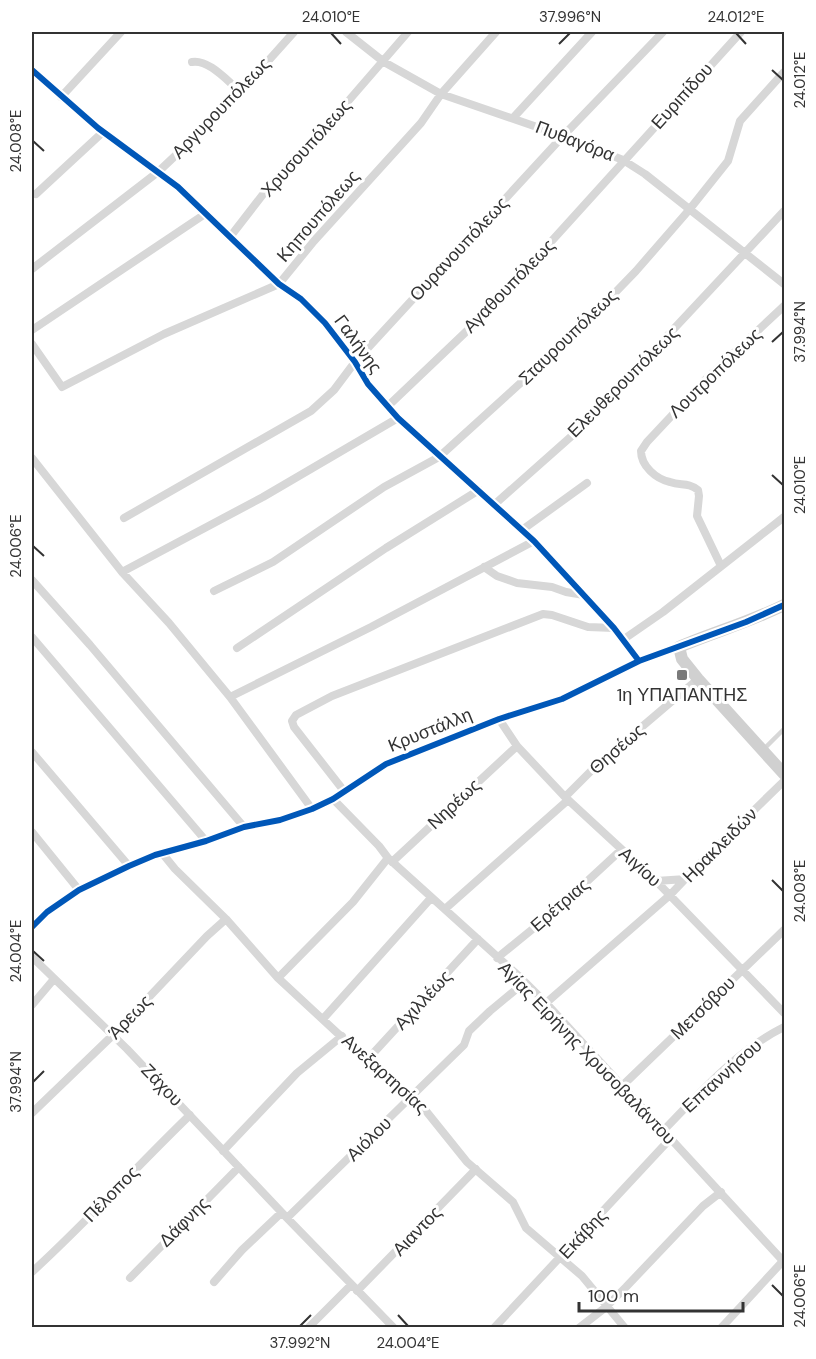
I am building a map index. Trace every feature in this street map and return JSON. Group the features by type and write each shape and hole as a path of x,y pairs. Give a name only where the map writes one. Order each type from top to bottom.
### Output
{"street":[{"path":"61,97 121,32"},
{"name":"Αργυρουπόλεως","path":"32,269 158,172 241,92 294,32"},
{"name":"Πυθαγόρα","path":"346,32 384,62 441,94 563,136 623,160 645,174 784,284"},
{"name":"Χρυσουπόλεως","path":"230,237 271,184 384,62 408,32"},
{"name":"Κηπουπόλεως","path":"32,344 62,387 164,334 279,284 314,241 421,123 441,94 496,32"},
{"path":"513,118 592,32"},
{"name":"Ουρανουπόλεως","path":"124,518 311,411 334,390 355,362 563,136 663,32"},
{"name":"Ευριπίδου","path":"623,160 741,32"},
{"path":"192,62 203,62 210,66 241,92"},
{"name":"Σταυρουπόλεως","path":"214,591 273,562 384,487 440,457 579,330 689,210 729,160 740,121 784,72"},
{"name":"Γαλήνης","path":"33,75 103,132 178,187 279,284 301,299 325,323 355,362 368,384 398,418 534,541 624,639 639,661"},
{"path":"36,194 103,132"},
{"name":"Αγαθουπόλεως","path":"388,406 491,308 623,160"},
{"name":"Ελευθερουπόλεως","path":"495,504 583,426 784,210"},
{"path":"32,330 205,214"},
{"name":"Λουτροπόλεως","path":"721,566 697,516 698,490 688,483 668,482 650,471 643,463 641,451 707,378 784,306"},
{"path":"122,572 263,497 398,418"},
{"path":"32,458 122,572 169,623 230,697 312,808"},
{"path":"522,530 587,483"},
{"path":"237,648 479,490"},
{"path":"624,639 663,612 784,517"},
{"path":"230,697 371,627 534,541"},
{"path":"484,567 497,576 517,583 552,587 584,596"},
{"path":"32,580 244,827"},
{"name":"Κρυστάλλη","path":"32,927 47,912 79,890 129,866 244,827 280,820 312,808 333,799 386,764 499,718 562,699 639,661 765,615 784,605"},
{"path":"344,791 294,727 292,721 296,715 332,696 543,614 588,627 614,628"},
{"path":"32,638 206,841"},
{"path":"679,647 682,659 698,679 784,774"},
{"name":"Θησέως","path":"445,909 566,798 597,765 698,679"},
{"name":"Αιγίου","path":"499,718 517,746 566,798 656,881 784,1013"},
{"name":"Νηρέως","path":"278,978 353,902 390,860 517,746"},
{"path":"32,752 129,866"},
{"name":"Ηρακλειδών","path":"546,1003 670,895 784,781"},
{"name":"Αγίας Ειρήνης Χρυσοβαλάντου","path":"333,799 390,860 546,1003 784,1261"},
{"path":"32,832 79,890"},
{"name":"Ερέτριας","path":"497,958 556,910 621,850"},
{"name":"Ανεξαρτησίας","path":"162,853 175,869 226,919 278,978 367,1060 431,1114 453,1147 513,1202 526,1227 582,1276 625,1328"},
{"path":"656,881 687,879"},
{"path":"323,1019 431,897"},
{"name":"Άρεως","path":"32,1113 113,1035 226,919"},
{"name":"Μετσόβου","path":"622,1086 784,930"},
{"name":"Αχιλλέως","path":"367,1060 478,939"},
{"name":"Ζάχου","path":"32,957 113,1035 393,1328"},
{"path":"32,1005 54,979"},
{"name":"Αιόλου","path":"214,1282 242,1250 284,1215 411,1097 464,1045 469,1031 525,982"},
{"name":"Επταννήσου","path":"664,1130 705,1086 736,1059 766,1036 784,1027"},
{"path":"224,1150 297,1073 342,1036"},
{"name":"Πέλοπος","path":"32,1272 190,1115"},
{"name":"Εκάβης","path":"494,1328 670,1139"},
{"name":"Δάφνης","path":"130,1278 239,1167"},
{"name":"Αιαντος","path":"308,1328 354,1288 476,1169"},
{"path":"579,1328 606,1307 703,1206 721,1192"},
{"path":"721,1328 784,1261"}],"lane":[{"path":"763,750 784,729"}],"cycle path":[{"path":"32,70 98,128 178,187 279,284 301,299 325,323 355,362 368,384 398,418 534,541 614,628 639,661"},
{"path":"32,927 47,912 79,890 129,866 155,855 206,841 244,827 280,820 312,809 333,799 386,764 499,719 562,699 639,661 746,622 784,605"}],"place":[{"name":"1η ΥΠΑΠΑΝΤΗΣ","path":"682,675"}]}
